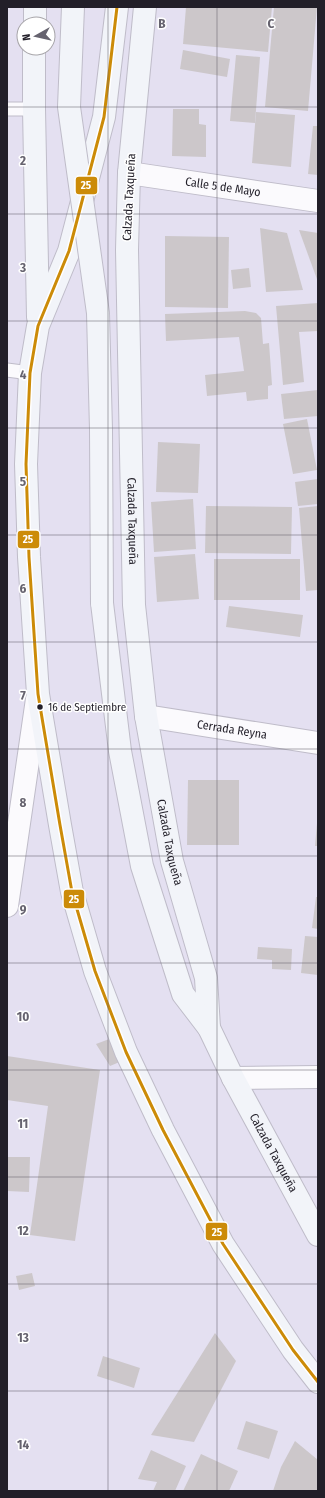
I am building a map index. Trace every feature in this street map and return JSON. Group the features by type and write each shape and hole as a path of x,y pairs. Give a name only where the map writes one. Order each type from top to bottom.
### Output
{"main road":[{"name":"Calzada Taxqueña","path":"73,7 69,107 98,313 101,430 102,603 120,752 142,866 183,994 209,1028 233,1078 318,1235"},
{"path":"38,326 69,251 104,118 117,7"},
{"name":"Calzada Taxqueña","path":"145,7 129,173 127,250 134,605 146,716 172,861 206,978 209,1028"},
{"path":"34,56 38,326 30,373 26,472 29,557 38,694 72,892 95,971 126,1052 163,1130 223,1244 294,1350 318,1382"}],"street":[{"name":"Calle 5 de Mayo","path":"129,173 318,201"},
{"path":"7,906 13,817 38,694"},
{"name":"Cerrada Reyna","path":"146,716 318,743"},
{"path":"233,1078 318,1077"}],"lane":[{"path":"7,110 34,109"},
{"path":"7,370 30,373"}],"building":[{"path":"186,7 272,7 268,52 183,44"},
{"path":"274,7 317,7 308,111 265,107"},
{"path":"183,50 230,59 227,77 180,69"},
{"path":"236,55 260,57 255,123 230,121"},
{"path":"173,109 199,109 199,124 206,125 206,157 172,156"},
{"path":"256,112 295,115 291,167 252,163"},
{"path":"313,126 318,126 318,175 308,174"},
{"path":"260,228 287,233 303,290 266,292"},
{"path":"299,230 318,233 318,282"},
{"path":"165,236 229,237 228,308 165,307"},
{"path":"249,268 251,287 233,289 231,270"},
{"path":"318,303 318,331 299,332 304,382 283,385 276,306"},
{"path":"245,311 256,313 261,318 263,344 269,343 272,385 268,386 268,399 247,401 246,392 207,396 205,375 244,371 239,337 166,341 165,314"},
{"path":"318,390 318,416 284,419 281,394"},
{"path":"307,419 317,470 293,474 283,424"},
{"path":"158,442 200,444 198,493 156,492"},
{"path":"318,479 318,504 298,506 295,482"},
{"path":"193,499 196,549 154,552 151,502"},
{"path":"206,506 292,507 291,554 205,553"},
{"path":"318,506 318,590 306,591 299,508"},
{"path":"195,554 199,599 157,602 154,557"},
{"path":"214,559 300,559 300,600 214,600"},
{"path":"229,606 303,615 300,637 226,627"},
{"path":"188,780 239,780 239,845 187,845"},
{"path":"317,823 318,846 315,846"},
{"path":"316,897 318,897 318,929 312,928"},
{"path":"305,936 318,937 318,975 301,973"},
{"path":"258,947 292,949 291,970 272,969 272,960 257,959"},
{"path":"112,1038 114,1052 119,1049 122,1061 110,1066 96,1044"},
{"path":"7,1056 100,1070 75,1241 30,1235 48,1106 7,1100"},
{"path":"7,1157 30,1157 29,1192 7,1191"},
{"path":"32,1273 35,1286 19,1290 16,1276"},
{"path":"215,1333 236,1361 194,1442 151,1435"},
{"path":"103,1356 140,1368 134,1388 97,1376"},
{"path":"246,1421 278,1431 269,1459 237,1449"},
{"path":"295,1441 318,1460 318,1491 273,1491 281,1467"},
{"path":"151,1450 186,1466 175,1491 153,1491 157,1482 138,1479"},
{"path":"201,1454 238,1471 229,1491 183,1491"}],"transit line":[{"name":"25","path":"117,7 104,117 69,251 38,326 30,373 26,464 29,557 38,694 72,892 95,971 126,1052 163,1130 223,1244 293,1350 318,1382"}],"place":[{"name":"16 de Septiembre","path":"40,707"}]}
